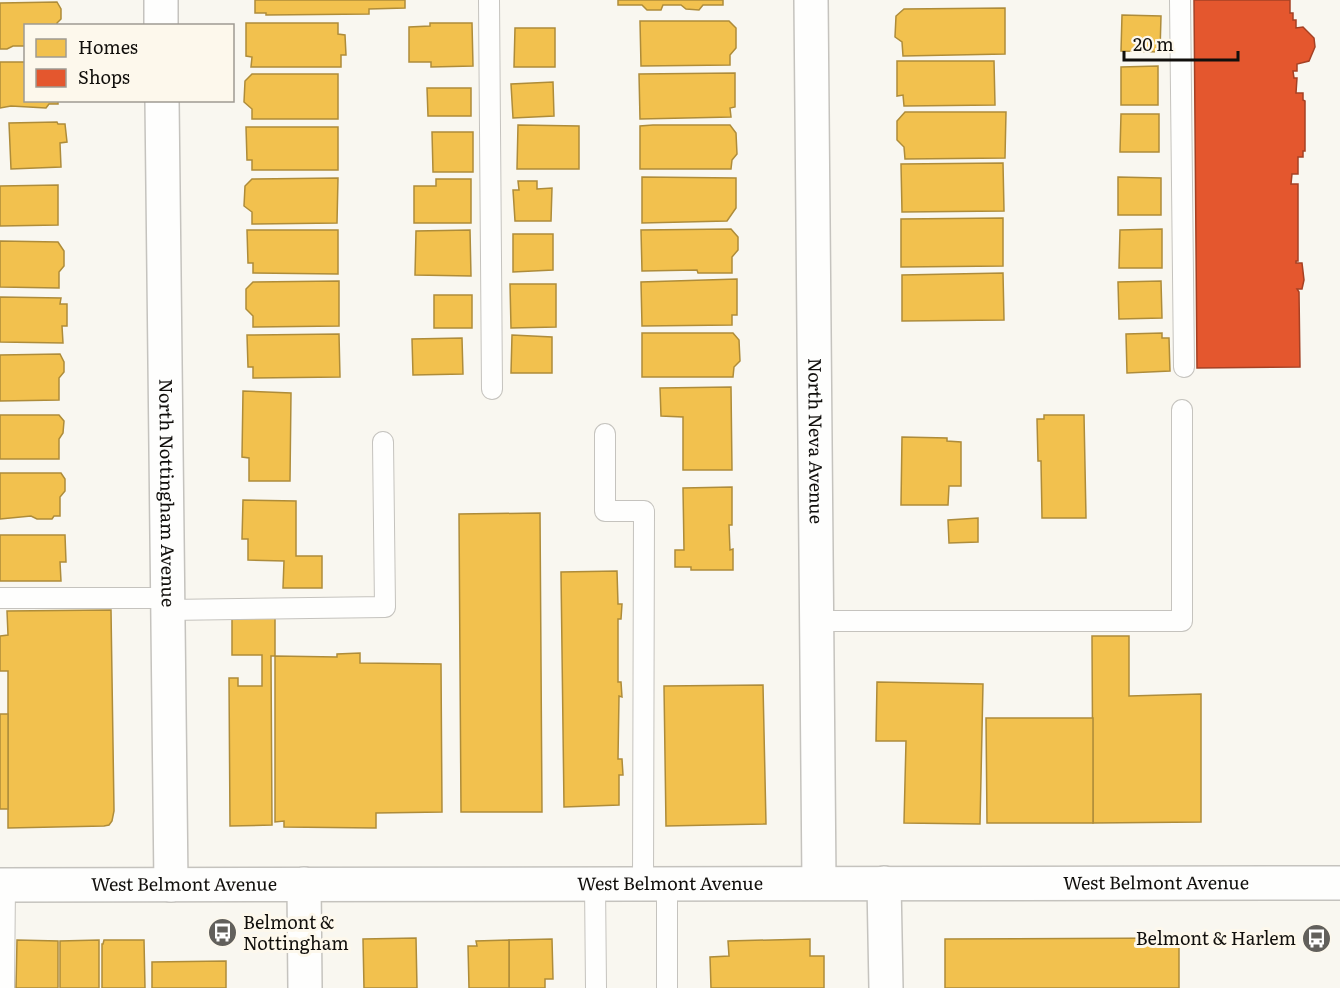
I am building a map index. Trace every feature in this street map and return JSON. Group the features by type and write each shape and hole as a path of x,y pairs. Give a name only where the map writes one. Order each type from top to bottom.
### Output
{"street":[{"path":"161,0 161,24"},
{"name":"North Neva Avenue","path":"811,0 819,883"},
{"name":"North Nottingham Avenue","path":"162,102 171,885"},
{"path":"884,883 885,988"},
{"name":"West Belmont Avenue","path":"2,885 1340,883"},
{"path":"304,884 305,988"}],"lane":[{"path":"489,0 492,389"},
{"path":"1180,0 1184,367"},
{"path":"817,621 1182,621 1182,410"},
{"path":"605,434 605,510 644,511 655,883 667,988"},
{"path":"0,598 168,604 385,607 383,442"},
{"path":"595,883 596,988"},
{"path":"2,885 4,988"}],"building: Homes":[{"path":"255,0 405,0 405,8 369,9 369,14 266,15 266,13 255,13"},
{"path":"618,0 723,0 723,5 703,5 699,10 686,9 681,5 663,5 661,10 647,10 642,5 618,5"},
{"path":"57,2 61,9 61,19 57,24 24,24 24,46 0,49 0,3"},
{"path":"1005,8 1005,54 903,56 902,42 895,37 896,16 904,9"},
{"path":"1122,15 1161,16 1160,52 1121,51"},
{"path":"640,21 729,21 736,28 736,48 730,55 730,65 641,66"},
{"path":"246,23 338,23 338,34 345,35 346,55 341,55 341,67 251,67 252,57 246,56"},
{"path":"430,23 472,23 473,66 431,67 431,62 409,62 409,27 430,26"},
{"path":"515,28 555,28 555,67 514,67"},
{"path":"897,61 994,61 995,105 904,106 903,95 897,96"},
{"path":"0,62 24,62 24,102 58,102 58,104 49,104 46,108 11,106 0,108"},
{"path":"1158,66 1158,105 1121,105 1121,67"},
{"path":"735,73 735,107 730,108 731,117 640,119 639,74"},
{"path":"252,74 338,74 338,119 252,119 252,109 244,102 245,81"},
{"path":"553,82 554,116 513,118 511,84"},
{"path":"427,88 471,88 471,116 428,116"},
{"path":"905,112 1006,112 1005,158 905,159 904,147 897,140 897,121"},
{"path":"1121,114 1159,114 1159,152 1120,152"},
{"path":"57,122 65,124 67,142 60,143 61,167 11,169 9,123"},
{"path":"518,125 579,126 579,169 517,169"},
{"path":"730,125 736,133 737,154 732,160 731,169 640,169 640,126"},
{"path":"246,127 338,127 338,170 252,170 252,160 247,160"},
{"path":"432,132 473,132 473,172 433,172"},
{"path":"1003,163 1004,211 902,212 901,164"},
{"path":"642,177 736,178 736,208 727,221 642,223"},
{"path":"1118,177 1161,178 1161,215 1118,215"},
{"path":"338,178 337,223 252,224 252,212 244,206 245,186 252,179"},
{"path":"436,179 471,179 471,223 414,223 414,186 436,186"},
{"path":"518,181 537,181 537,189 552,188 551,221 515,221 513,190 519,190"},
{"path":"58,185 58,225 0,226 0,186"},
{"path":"1003,218 1003,266 901,267 901,219"},
{"path":"731,229 738,237 738,250 732,257 732,273 698,273 697,270 642,271 641,230"},
{"path":"1162,229 1162,268 1119,268 1120,230"},
{"path":"247,230 338,230 338,274 253,273 253,263 248,263"},
{"path":"470,230 471,276 415,275 416,231"},
{"path":"513,234 553,234 553,270 513,272"},
{"path":"0,241 58,242 64,251 64,266 59,272 59,288 0,287"},
{"path":"1003,273 1004,320 902,321 902,275"},
{"path":"737,279 737,315 732,315 732,325 642,326 641,282"},
{"path":"339,281 339,326 253,327 253,316 246,309 246,289 253,282"},
{"path":"1161,281 1162,318 1119,319 1118,282"},
{"path":"510,284 556,284 556,327 511,328"},
{"path":"434,295 472,295 472,328 434,328"},
{"path":"0,297 61,298 60,304 67,304 67,326 62,326 63,343 0,342"},
{"path":"642,333 733,333 739,340 740,361 734,367 733,377 642,377"},
{"path":"1162,333 1162,338 1169,338 1170,371 1127,373 1126,334"},
{"path":"339,334 340,377 253,378 253,367 248,367 247,335"},
{"path":"512,335 552,337 552,373 511,373"},
{"path":"462,338 463,374 413,375 412,339"},
{"path":"60,354 64,362 64,372 59,378 59,400 0,401 0,355"},
{"path":"731,387 732,470 683,470 683,417 661,416 660,388"},
{"path":"243,391 291,393 290,481 249,481 249,458 242,457"},
{"path":"0,415 59,415 64,421 63,433 59,439 59,459 0,459"},
{"path":"1044,415 1084,415 1086,518 1042,518 1041,461 1038,461 1037,419 1044,419"},
{"path":"902,437 947,438 947,441 961,442 961,486 949,486 948,505 901,505"},
{"path":"0,473 61,473 65,479 65,491 60,497 60,516 54,516 52,519 37,519 31,516 0,519"},
{"path":"732,487 732,525 729,525 730,550 733,549 733,570 691,570 691,567 675,567 675,550 684,550 683,488"},
{"path":"243,500 296,501 296,556 322,556 322,588 283,588 284,561 248,560 248,539 242,539"},
{"path":"540,513 542,812 461,812 459,514"},
{"path":"978,518 978,542 949,543 948,520"},
{"path":"0,535 65,535 66,562 60,562 61,581 0,581"},
{"path":"617,571 618,604 622,604 621,619 618,619 618,682 621,682 622,697 619,696 618,759 622,759 623,775 619,775 619,805 564,807 561,572"},
{"path":"111,610 114,811 112,821 109,825 104,826 8,828 8,671 0,671 0,636 8,635 7,611"},
{"path":"232,617 275,618 275,656 271,656 272,825 230,826 229,678 238,678 238,686 262,686 262,655 232,655"},
{"path":"1092,636 1129,636 1129,696 1201,694 1201,822 1093,823"},
{"path":"360,653 360,663 441,664 442,812 376,813 376,828 284,827 284,821 275,822 275,656 337,657 337,654"},
{"path":"877,682 983,684 980,824 904,823 906,741 876,741"},
{"path":"763,685 766,824 666,826 664,686"},
{"path":"0,714 8,714 8,809 0,809"},
{"path":"986,718 1093,718 1093,823 987,823"},
{"path":"416,938 417,988 364,988 363,939"},
{"path":"1179,938 1179,988 945,988 945,939"},
{"path":"552,939 553,979 545,979 545,988 509,988 509,940"},
{"path":"810,939 810,956 824,956 824,988 711,988 710,957 729,956 728,941"},
{"path":"17,940 58,941 58,988 16,988"},
{"path":"99,940 99,988 60,988 60,941"},
{"path":"104,940 144,940 145,988 102,988 102,944"},
{"path":"509,940 509,988 469,988 468,946 477,946 476,941"},
{"path":"226,961 226,988 152,988 152,962"}],"building: Shops":[{"path":"1194,0 1290,0 1290,13 1293,13 1293,20 1296,20 1296,28 1303,27 1314,38 1315,47 1309,61 1297,64 1297,71 1293,71 1294,78 1297,78 1296,93 1303,93 1305,101 1305,151 1303,151 1303,157 1298,157 1298,174 1292,174 1291,184 1298,184 1298,261 1296,263 1302,263 1304,280 1302,289 1297,289 1299,292 1300,367 1197,368"}],"place":[{"name":"Belmont & Nottingham","path":"222,933"},
{"name":"Belmont & Harlem","path":"1317,939"}]}
